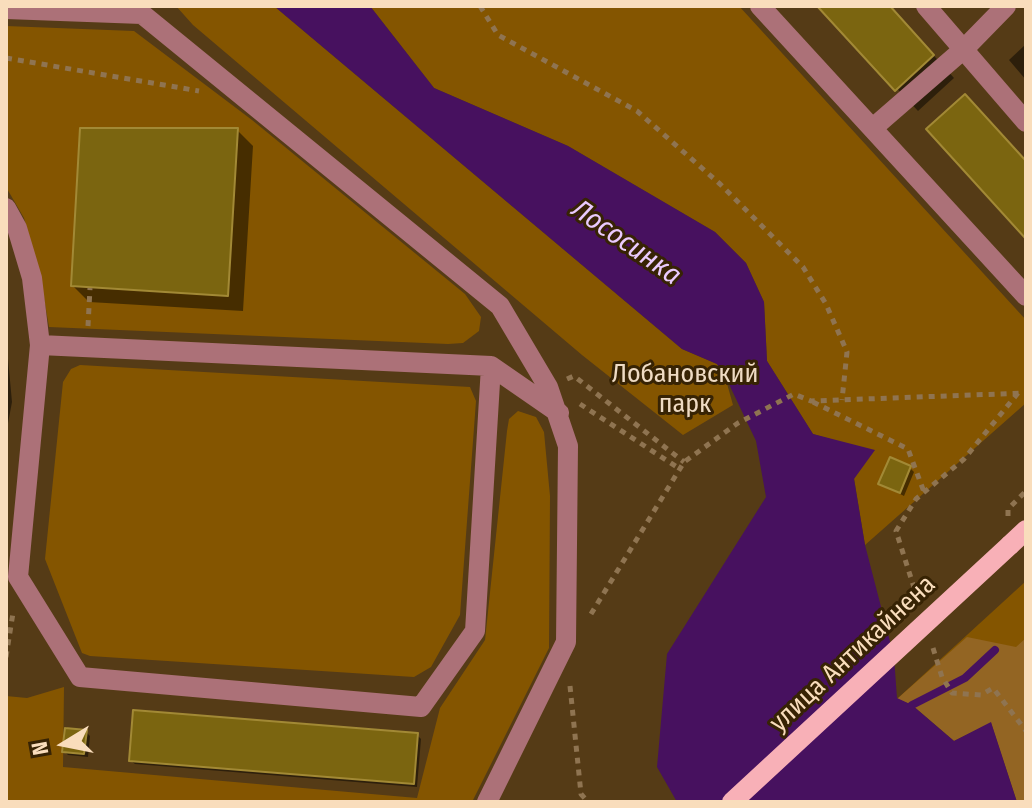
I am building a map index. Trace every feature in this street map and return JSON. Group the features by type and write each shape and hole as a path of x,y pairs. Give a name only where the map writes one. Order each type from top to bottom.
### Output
{"main road":[{"name":"улица Антикайнена","path":"732,802 1026,530"}],"street":[{"path":"760,6 1026,296"},
{"path":"926,6 1026,122"},
{"path":"874,127 965,48 1006,6"},
{"path":"6,9 142,14 500,306 556,406 568,446 566,642 487,802"},
{"path":"6,208 17,228 32,278 40,345 18,577 80,677 421,707 475,631 491,366"},
{"path":"40,345 491,366 556,406"}],"path":[{"path":"480,6 498,35 637,111 720,184 803,267 826,304 847,352 842,400"},
{"path":"6,58 202,92"},
{"path":"88,309 90,288"},
{"path":"574,376 684,462"},
{"path":"811,401 1022,393"},
{"path":"919,604 896,531 924,492 964,459 1022,393"},
{"path":"588,802 581,794 566,642 584,626 684,462 738,423 794,394 908,449 924,492"},
{"path":"556,406 578,402 680,469"},
{"path":"928,633 942,677 952,693 981,695 993,688 1026,731"}],"green space":[{"name":"Лобановский парк","path":"176,6 274,6 682,349 717,364 726,380 733,405 683,435 582,355 193,25"},
{"path":"370,6 739,6 1026,320 1026,403 865,545 854,478 830,439 813,434 767,361 764,302 746,263 715,232 568,146 434,88"},
{"path":"6,26 134,31 252,120 465,294 481,317 479,331 463,343 448,344 49,327 40,275 24,218 6,187"},
{"path":"80,365 470,387 476,401 460,615 431,667 414,677 90,656 82,653 45,559 63,382 71,369"},
{"path":"518,411 536,417 544,432 550,496 549,648 472,802 6,802 6,696 27,698 64,687 63,767 417,798 440,708 485,640 507,431 509,419"},
{"path":"1026,581 1026,802 1017,802 991,723 897,699"}],"shaded area":[{"path":"967,637 1016,647 1026,638 1026,802 1017,802 991,723 954,741 912,705 897,699"}],"water":[{"name":"Лососинка","path":"274,6 370,6 434,88 568,146 715,232 746,263 764,302 767,361 813,434 875,450 854,479 865,545 894,657 897,698 912,705 954,741 991,722 1017,802 677,802 657,767 667,654 766,497 756,441 727,380 717,364 682,349"}],"building":[{"path":"817,6 890,6 934,55 895,91"},
{"path":"965,94 1026,161 1026,239 926,129"},
{"path":"80,128 238,128 228,296 71,286"},
{"path":"890,457 911,466 900,493 878,484"},
{"path":"133,710 418,733 414,784 129,761"},
{"path":"65,728 87,730 84,754 62,752"}],"waterway":[{"path":"912,705 965,678 995,650"}]}
